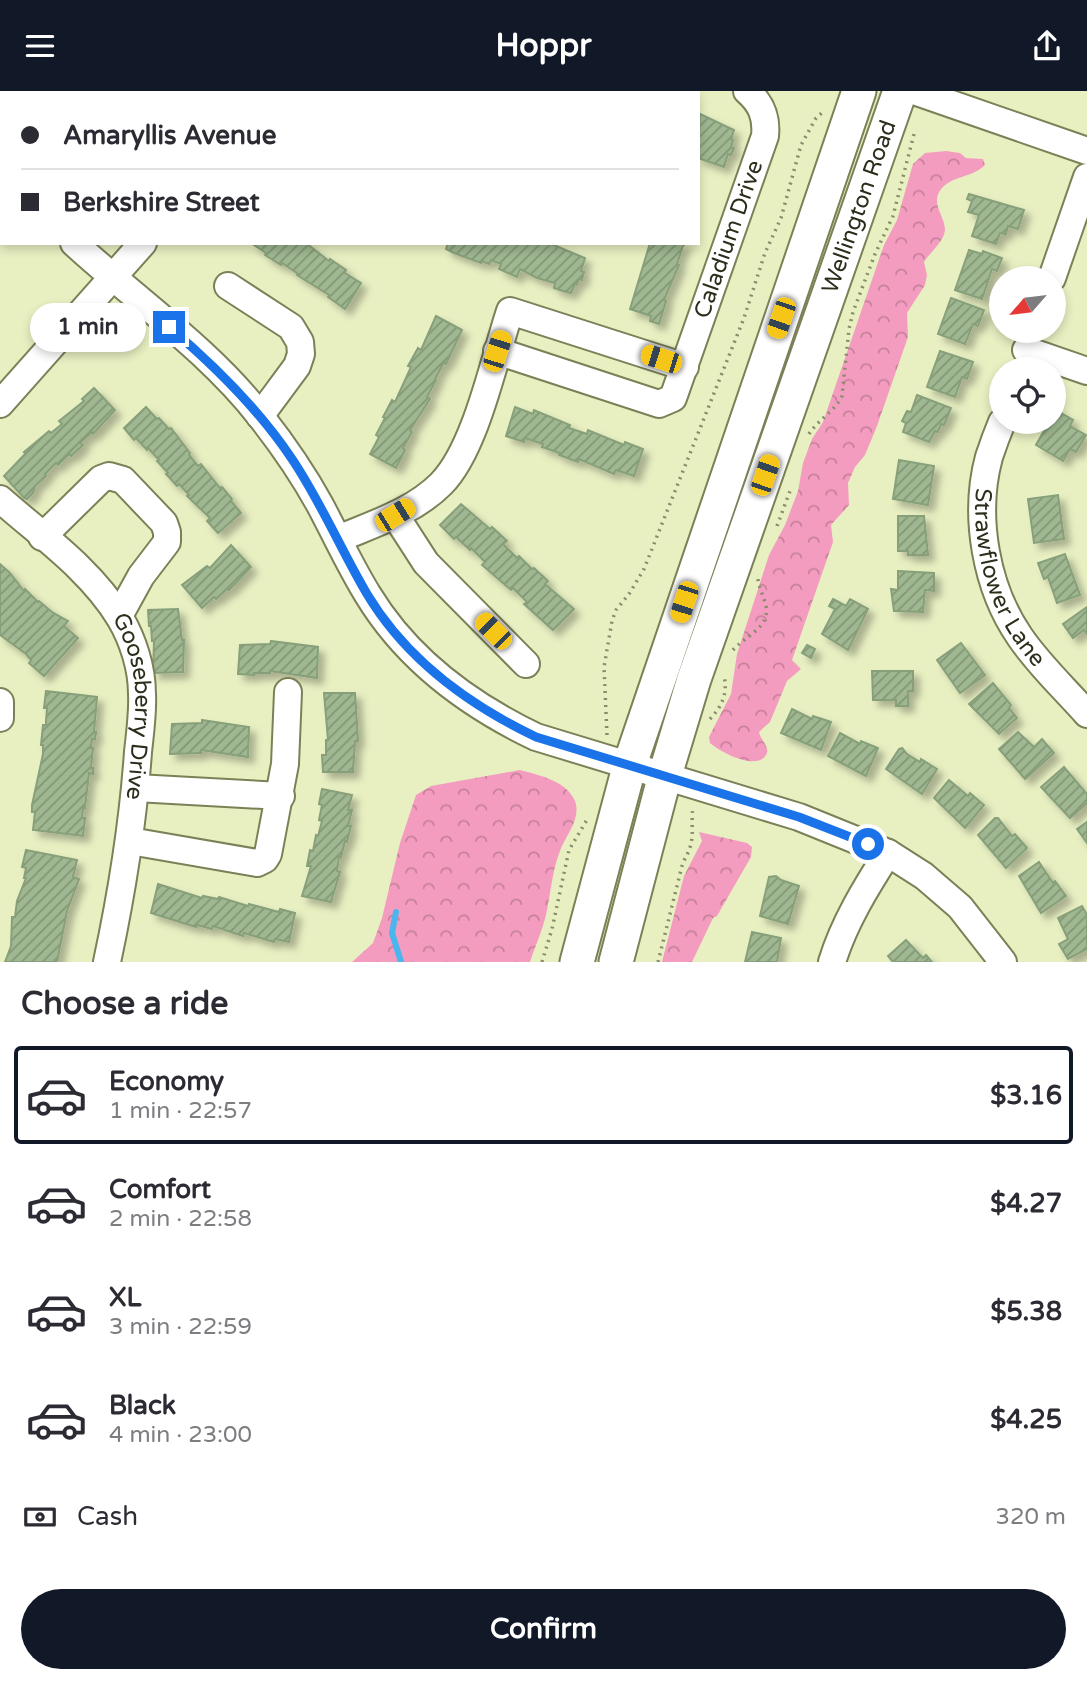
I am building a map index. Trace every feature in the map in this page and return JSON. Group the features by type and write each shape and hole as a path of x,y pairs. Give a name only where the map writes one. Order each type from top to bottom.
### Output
{"main road":[{"name":"Wellington Road","path":"577,962 648,770 859,91"},
{"name":"Wellington Road","path":"616,962 648,770 694,679 913,92"}],"street":[{"name":"Caladium Drive","path":"497,351 659,404 673,398 765,136 763,111 747,91"},
{"path":"913,92 1087,151"},
{"path":"1056,266 1087,177"},
{"path":"76,245 207,359 260,416 292,459 368,595 390,627 440,678 500,720 536,737 799,817 888,853 924,876 960,907 1003,962"},
{"path":"0,404 141,245"},
{"path":"228,286 290,327 300,342 301,354 297,366 260,416"},
{"path":"338,539 395,515 440,484 454,468 474,425 510,311 685,367"},
{"path":"1026,350 1087,371"},
{"name":"Strawflower Lane","path":"998,434 989,458 983,495 985,547 989,569 1003,608 1021,639 1086,711"},
{"path":"43,537 101,479 109,476 123,480 163,523 167,542 141,576 119,616"},
{"name":"Gooseberry Drive","path":"0,499 93,583 119,616 133,645 142,694 136,788 130,841 107,962"},
{"path":"395,515 426,563 526,664"},
{"path":"130,841 257,863 268,854 285,764 288,692"},
{"path":"0,702 0,718"},
{"path":"136,788 281,796"},
{"path":"832,962 847,923 888,853"}],"path":[{"path":"805,441 814,426 839,403 842,395 853,312 893,216 902,176 913,92"},
{"path":"658,962 683,862 691,849 694,836 691,821 608,727 604,706 604,667 616,610 645,569 744,318 765,253 781,218 787,189 802,145 816,118 825,109"},
{"path":"776,528 789,491"},
{"path":"731,653 763,624 766,618 758,575"},
{"path":"705,727 723,700 726,685 723,673"},
{"path":"542,962 569,850 593,812"}],"green space":[{"path":"925,153 960,153 966,158 983,159 985,165 957,178 938,193 937,204 944,234 924,262 927,275 925,285 907,313 908,337 877,426 865,455 855,467 848,483 849,505 831,525 833,542 792,660 801,669 787,681 770,722 759,732 767,748 763,759 739,759 715,747 710,743 709,737 731,694 737,654 769,555 785,525 798,491 803,463 812,439 823,422 884,245 897,220 913,164"},
{"path":"520,770 544,777 566,788 576,807 573,825 556,863 546,915 530,962 352,962 373,943 416,795 431,786"},
{"path":"699,832 747,843 752,847 751,857 717,916 713,918 692,962 662,962 684,876 702,841"}],"building":[{"path":"700,114 734,130 731,147 734,148 731,155 728,154 724,167 700,159"},
{"path":"969,194 1024,210 1018,229 1008,226 1006,234 1000,233 996,244 972,236 979,215 968,212 972,201 967,199"},
{"path":"254,245 309,245 361,283 345,309 282,263 281,265 265,255 266,253"},
{"path":"447,245 554,245 585,258 581,271 584,272 582,280 579,279 571,293 554,288 555,283 520,269 517,277 499,269 501,264 491,260 489,264 482,261 481,263 446,249"},
{"path":"649,245 684,245 677,264 679,265 664,300 666,301 659,324 650,321 651,316 630,309"},
{"path":"969,250 982,254 983,251 1002,258 999,266 989,266 989,278 982,299 955,290"},
{"path":"951,298 984,310 978,326 973,324 965,344 938,334"},
{"path":"436,316 462,330 446,364 444,362 435,379 427,397 430,399 410,430 412,432 396,468 370,454 379,437 376,435 385,418 383,417 392,400 395,402 411,367 408,366 418,348 421,350"},
{"path":"940,351 973,362 967,379 962,377 955,397 927,387"},
{"path":"94,388 115,410 93,434 92,432 80,443 83,445 71,456 69,454 58,465 56,463 35,486 33,493 27,499 24,498 4,476 26,453 24,452 62,424 59,421 84,401 82,399"},
{"path":"917,395 951,408 944,425 941,424 929,442 903,432 906,423 902,421 907,411 911,412"},
{"path":"146,407 157,419 171,428 198,466 201,464 241,513 218,533 207,521 210,518 187,496 189,495 179,484 177,486 166,474 168,473 157,461 159,460 136,438 134,440 124,428"},
{"path":"515,407 533,414 534,410 587,434 588,430 624,445 625,442 643,449 634,476 616,470 614,474 579,459 578,462 559,455 560,453 542,447 543,444 506,436"},
{"path":"1066,416 1073,420 1070,426 1086,435 1076,452 1070,449 1063,461 1036,445 1042,434 1066,434"},
{"path":"899,460 934,466 928,505 893,499"},
{"path":"1058,495 1064,539 1034,543 1028,499"},
{"path":"461,504 490,529 492,527 507,541 503,544 517,558 519,556 534,568 548,581 545,584 574,609 553,630 524,604 527,602 513,588 511,590 482,565 485,562 471,548 470,550 456,537 454,539 440,525"},
{"path":"898,516 924,516 928,555 908,555 908,551 898,551"},
{"path":"231,545 251,567 229,590 216,599 214,597 202,608 182,585 207,566 210,568"},
{"path":"1065,554 1080,595 1057,603 1048,577 1044,579 1038,563"},
{"path":"0,564 24,591 25,589 38,602 68,621 64,626 78,638 44,676 29,663 31,660 26,654 0,635"},
{"path":"898,571 934,573 934,591 925,590 923,612 894,611 891,589 898,590"},
{"path":"833,599 846,606 850,599 868,609 848,650 822,634 835,609 829,606"},
{"path":"1087,607 1087,634 1084,630 1073,638 1063,624"},
{"path":"178,609 184,640 183,672 153,673 154,641 148,610"},
{"path":"271,641 318,647 317,678 270,671 254,675 238,674 240,645 270,644"},
{"path":"961,643 985,675 960,693 937,660"},
{"path":"807,645 815,649 811,658 802,653"},
{"path":"872,671 913,671 913,691 908,691 908,706 896,706 896,700 873,700"},
{"path":"993,683 1011,705 1009,708 1017,718 999,734 969,704"},
{"path":"46,691 97,697 96,732 91,748 93,774 89,773 83,808 83,836 33,830 35,812 32,812 32,805 43,754 41,745 43,725 46,725"},
{"path":"324,693 355,693 358,741 355,741 353,772 323,772 322,755 326,755 328,740"},
{"path":"792,709 812,719 813,716 831,722 821,750 781,733"},
{"path":"202,720 249,727 248,757 201,750 201,753 170,754 172,724 202,723"},
{"path":"1018,732 1034,747 1042,739 1054,753 1025,779 999,749"},
{"path":"840,733 860,744 861,741 878,748 866,776 828,756"},
{"path":"902,748 920,762 921,759 937,769 922,794 886,769"},
{"path":"1064,767 1087,794 1087,803 1070,818 1041,787"},
{"path":"949,780 984,805 965,828 934,798"},
{"path":"322,789 352,795 348,810 352,810 348,826 351,826 339,857 337,871 340,872 331,902 302,896 311,866 307,866 310,850 313,851 322,821 319,820 322,805 319,804"},
{"path":"995,818 1027,848 1006,868 978,835"},
{"path":"1087,822 1087,843 1077,829"},
{"path":"26,850 77,860 73,877 79,879 67,911 57,962 5,962 11,946 12,917 15,917 17,901 26,878 26,868 22,867"},
{"path":"1039,862 1066,896 1041,913 1019,876"},
{"path":"776,876 799,886 788,924 760,916 769,877"},
{"path":"158,884 202,898 219,897 248,906 249,904 295,913 289,942 275,939 274,942 244,933 243,936 213,926 212,929 197,925 196,927 151,913"},
{"path":"1082,906 1087,915 1087,949 1068,959 1059,944 1068,939 1058,918"},
{"path":"752,932 781,938 777,962 745,962"},
{"path":"906,940 923,958 926,955 932,962 893,962 888,956"}],"waterway":[{"path":"396,912 392,933 401,962"}],"route":[{"path":"169,327 207,359 260,416 292,459 318,502 368,595 390,627 440,678 500,720 536,737 799,817 868,844"}]}
